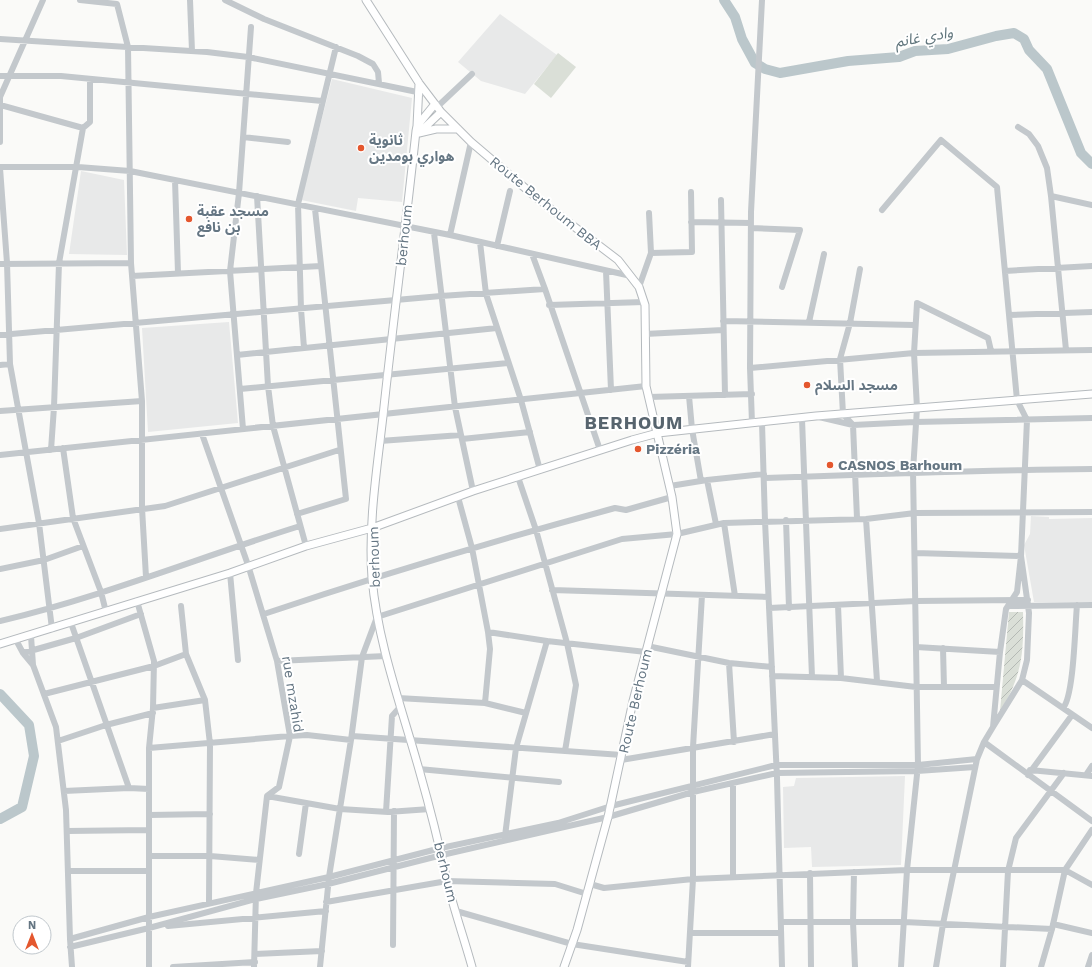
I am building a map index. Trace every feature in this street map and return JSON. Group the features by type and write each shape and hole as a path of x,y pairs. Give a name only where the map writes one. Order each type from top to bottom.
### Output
{"main road":[{"name":"berhoum","path":"366,0 419,83 422,93 380,441 372,528 372,577 386,656 442,852 448,881 472,967"},
{"name":"Route Berhoum BBA","path":"422,93 471,142 538,199 618,260 639,287 644,302 646,386 658,433"},
{"path":"417,132 438,108"},
{"path":"417,132 441,128 458,129"},
{"path":"0,644 52,630 136,601 230,573 248,565 306,546 372,528 473,491 658,433 802,419 816,416 1092,394"},
{"name":"Route Berhoum","path":"564,967 590,884 611,806 633,700 677,534 670,486 658,433"}],"street":[{"path":"0,142 0,97 43,0"},
{"path":"80,0 117,4 128,47 131,263 142,400 142,508 146,577"},
{"path":"190,0 192,51"},
{"path":"225,0 264,19 358,56 373,64 378,72 379,83"},
{"path":"752,423 750,368 751,226 762,0"},
{"path":"243,429 230,271 239,193 248,57 252,27"},
{"path":"0,39 192,51 248,57 422,93"},
{"path":"304,348 301,309 298,204 336,47"},
{"path":"438,108 472,74"},
{"path":"0,76 61,76 322,101"},
{"path":"51,450 59,263 78,167 84,128 90,122 90,79"},
{"path":"0,105 84,128"},
{"path":"1018,127 1029,134 1038,146 1047,168 1066,350"},
{"path":"243,137 288,142"},
{"path":"882,210 941,140 998,187 1017,400 1027,420 1021,556 1017,592 1009,603 1000,652 993,727"},
{"path":"450,235 471,142"},
{"path":"52,630 39,523 10,364 3,264 0,167 78,167 130,171 450,235 631,276"},
{"path":"175,180 178,273"},
{"path":"497,246 510,191"},
{"path":"651,253 692,252 691,192"},
{"path":"257,196 265,311 268,386 273,426 306,546"},
{"path":"1051,196 1092,204"},
{"path":"721,200 725,395"},
{"path":"297,514 346,498 339,450 315,209"},
{"path":"639,287 651,253 648,213"},
{"path":"691,222 722,222 800,230 782,287"},
{"path":"434,233 455,407 473,491"},
{"path":"480,242 486,294 521,400 540,470"},
{"path":"532,254 600,450"},
{"path":"808,322 824,254"},
{"path":"3,264 131,263"},
{"path":"132,276 321,266"},
{"path":"1005,271 1092,266"},
{"path":"857,518 853,425 843,414 840,359 850,323 860,269"},
{"path":"606,271 611,390"},
{"path":"0,335 441,296 545,289"},
{"path":"549,305 644,302"},
{"path":"901,967 907,870 918,768 915,513 913,471 917,408 914,325 917,303 988,338 991,351"},
{"path":"1009,315 1092,312"},
{"path":"723,321 914,325"},
{"path":"237,355 497,328"},
{"path":"645,334 723,330"},
{"path":"750,368 914,353 1092,350"},
{"path":"240,389 508,363"},
{"path":"0,365 10,364"},
{"path":"0,455 646,386"},
{"path":"649,397 752,394"},
{"path":"689,396 692,429 716,524"},
{"path":"0,411 142,400"},
{"path":"816,416 853,425 1092,418"},
{"path":"802,419 812,677"},
{"path":"762,423 768,597 777,773 782,967"},
{"path":"380,441 530,432"},
{"name":"rue mzahid","path":"202,434 248,565 277,661 290,736 279,787 267,796"},
{"path":"64,448 73,518 101,592 106,612"},
{"path":"0,529 165,506 339,450"},
{"path":"670,486 704,480 764,476 855,476 913,471 1092,469"},
{"path":"518,477 546,563 567,643 576,685 565,751"},
{"path":"458,497 472,548 488,632 490,649 485,703"},
{"path":"264,614 372,577 472,548 615,508 626,510 672,497"},
{"path":"320,967 328,884 362,657 378,617 622,539 677,534 716,524 786,520 866,519 915,513 1092,512"},
{"path":"866,519 873,604 877,681"},
{"path":"786,520 789,608"},
{"path":"724,523 736,596"},
{"path":"0,622 50,610 241,544 300,526"},
{"path":"0,569 44,560 83,546"},
{"path":"915,554 1021,556"},
{"path":"936,967 943,924 977,759 984,742 1022,680 1029,638 1029,603 1021,556"},
{"path":"230,573 238,660"},
{"path":"552,590 660,595 768,597"},
{"path":"456,911 572,944 688,964 693,879 693,747 702,595"},
{"path":"136,601 141,614 154,666 153,710 149,748 149,967"},
{"path":"769,608 916,601 1092,605"},
{"path":"838,604 841,678"},
{"path":"1063,708 1067,704 1071,682 1077,605"},
{"path":"181,606 186,654 205,700 210,744 209,903"},
{"path":"23,653 76,638 141,614"},
{"path":"71,623 129,788"},
{"path":"488,632 547,641 647,649 729,663 772,667"},
{"path":"31,636 33,665 56,726 58,741 67,831 70,947 72,967"},
{"path":"16,640 23,653 33,665"},
{"path":"505,841 516,748 547,641"},
{"path":"916,647 1000,652"},
{"path":"943,648 944,686"},
{"path":"44,694 154,666 186,654"},
{"path":"277,661 386,656"},
{"path":"729,663 734,742"},
{"path":"772,676 841,678 916,686 996,686"},
{"path":"1022,680 1092,728"},
{"path":"398,698 485,703 526,712"},
{"path":"58,741 153,710 205,700"},
{"path":"386,812 392,716 400,707"},
{"path":"1030,772 1072,714"},
{"path":"149,748 307,735 409,740 565,751 622,758 734,742 775,734"},
{"path":"984,742 1020,768 1030,772 1064,773 1089,776 1092,766"},
{"path":"70,939 149,917 209,903 328,884 393,868 442,852 506,834 558,823 611,806 776,765 918,768 977,759"},
{"path":"70,947 149,928 256,896 394,860 505,841 608,817 693,792 777,773 975,767"},
{"path":"419,770 559,782"},
{"path":"1030,772 1050,790 1092,821"},
{"path":"1003,967 1008,871 1016,838 1064,773"},
{"path":"733,783 733,877"},
{"path":"64,791 129,788 149,789"},
{"path":"173,967 255,965 256,896 267,796 340,809 386,812 430,809"},
{"path":"299,854 306,803"},
{"path":"393,944 394,811"},
{"path":"149,815 210,814"},
{"path":"67,831 149,830"},
{"path":"1041,967 1053,927 1065,870 1092,830"},
{"path":"149,856 210,856 259,860"},
{"path":"590,884 604,888 693,879 780,874 907,870 1065,870 1092,885"},
{"path":"68,871 149,871"},
{"path":"854,872 853,922 855,967"},
{"path":"810,874 811,967"},
{"path":"326,902 448,881 555,884 587,894"},
{"path":"149,928 326,911"},
{"path":"781,922 904,922 1006,927 1053,927 1092,933"},
{"path":"690,933 781,933"},
{"path":"255,954 322,951"},
{"path":"1088,967 1092,955"}],"shaded area":[{"path":"500,14 557,55 525,94 481,81 458,62"},
{"path":"558,53 576,67 551,98 534,84"},
{"name":"ثانوية هواري بومدين","path":"332,79 412,98 402,202 358,198 356,211 301,200"},
{"path":"81,171 124,180 127,255 69,254"},
{"path":"229,322 238,423 148,432 142,328"},
{"path":"1031,516 1049,517 1049,519 1092,518 1092,602 1034,602 1024,545 1030,534"},
{"path":"1009,612 1023,612 1022,652 1013,687 1000,711"},
{"path":"905,776 901,865 812,867 811,847 784,848 783,787 794,786 796,778"}],"waterway":[{"name":"وادي غانم","path":"724,0 735,17 742,39 755,63 765,69 780,73 848,61 899,57 915,51 948,49 996,36 1014,33 1024,39 1029,50 1047,69 1081,153 1092,164"},
{"path":"0,694 29,725 34,756 22,807 0,819"}],"place":[{"name":"ثانوية هواري بومدين","path":"361,148"},
{"name":"مسجد عقبة بن نافع","path":"189,219"},
{"name":"مسجد السلام","path":"807,385"},
{"name":"Pizzéria","path":"638,449"},
{"name":"CASNOS Barhoum","path":"830,465"}],"district":[{"name":"BERHOUM","path":"634,423"}]}
